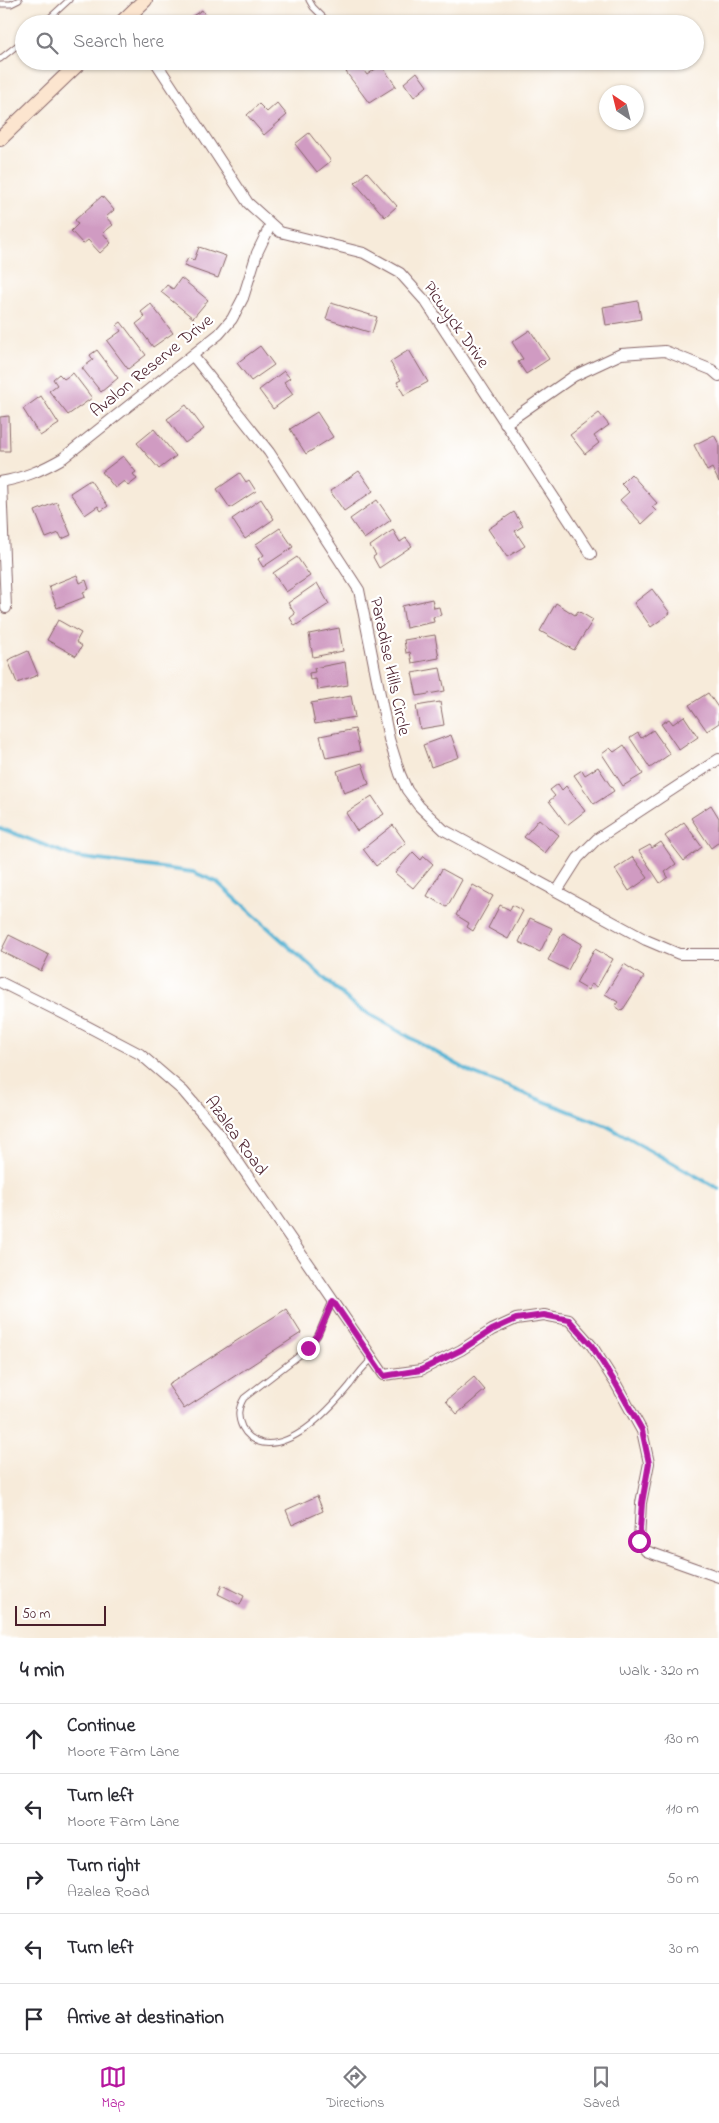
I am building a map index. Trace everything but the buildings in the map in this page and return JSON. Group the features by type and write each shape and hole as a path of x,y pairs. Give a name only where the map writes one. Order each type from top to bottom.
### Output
{"main road":[{"path":"131,15 145,0"},
{"path":"0,139 72,70"}],"street":[{"name":"Picwyck Drive","path":"161,70 248,203 280,232 364,253 400,273 426,302 591,554"},
{"name":"Avalon Reserve Drive","path":"0,482 22,478 42,470 63,458 193,356 218,334 232,319 243,298 257,252 271,224"},
{"path":"505,424 574,376 621,354 665,351 712,370 719,376"},
{"name":"Paradise Hills Circle","path":"193,356 269,452 359,590 389,739 407,790 428,816 444,830 646,940 679,954 719,954"},
{"path":"0,482 6,608"},
{"path":"557,891 578,858 597,840 719,759"},
{"name":"Azalea Road","path":"0,982 140,1054 183,1091 217,1131 384,1376 421,1370 461,1350 492,1330 516,1319 544,1315 569,1320 592,1346 642,1430 649,1463 642,1503 639,1541 646,1551 719,1577"}],"lane":[{"path":"0,4 11,4 19,0"},
{"path":"53,15 69,0"},
{"path":"309,0 321,15"},
{"path":"0,60 15,48"},
{"path":"333,1301 318,1335 308,1348 244,1398 238,1408 238,1416 245,1431 258,1442 268,1443 280,1442 308,1427 326,1411 362,1367 372,1359"}],"waterway":[{"path":"0,828 75,857 193,872 217,882 355,1006 472,1073 607,1126 719,1189"}],"route":[{"path":"308,1348 318,1335 333,1301 384,1376 421,1370 461,1350 492,1330 516,1319 544,1315 569,1320 592,1346 642,1430 649,1463 642,1503 639,1541"}]}
